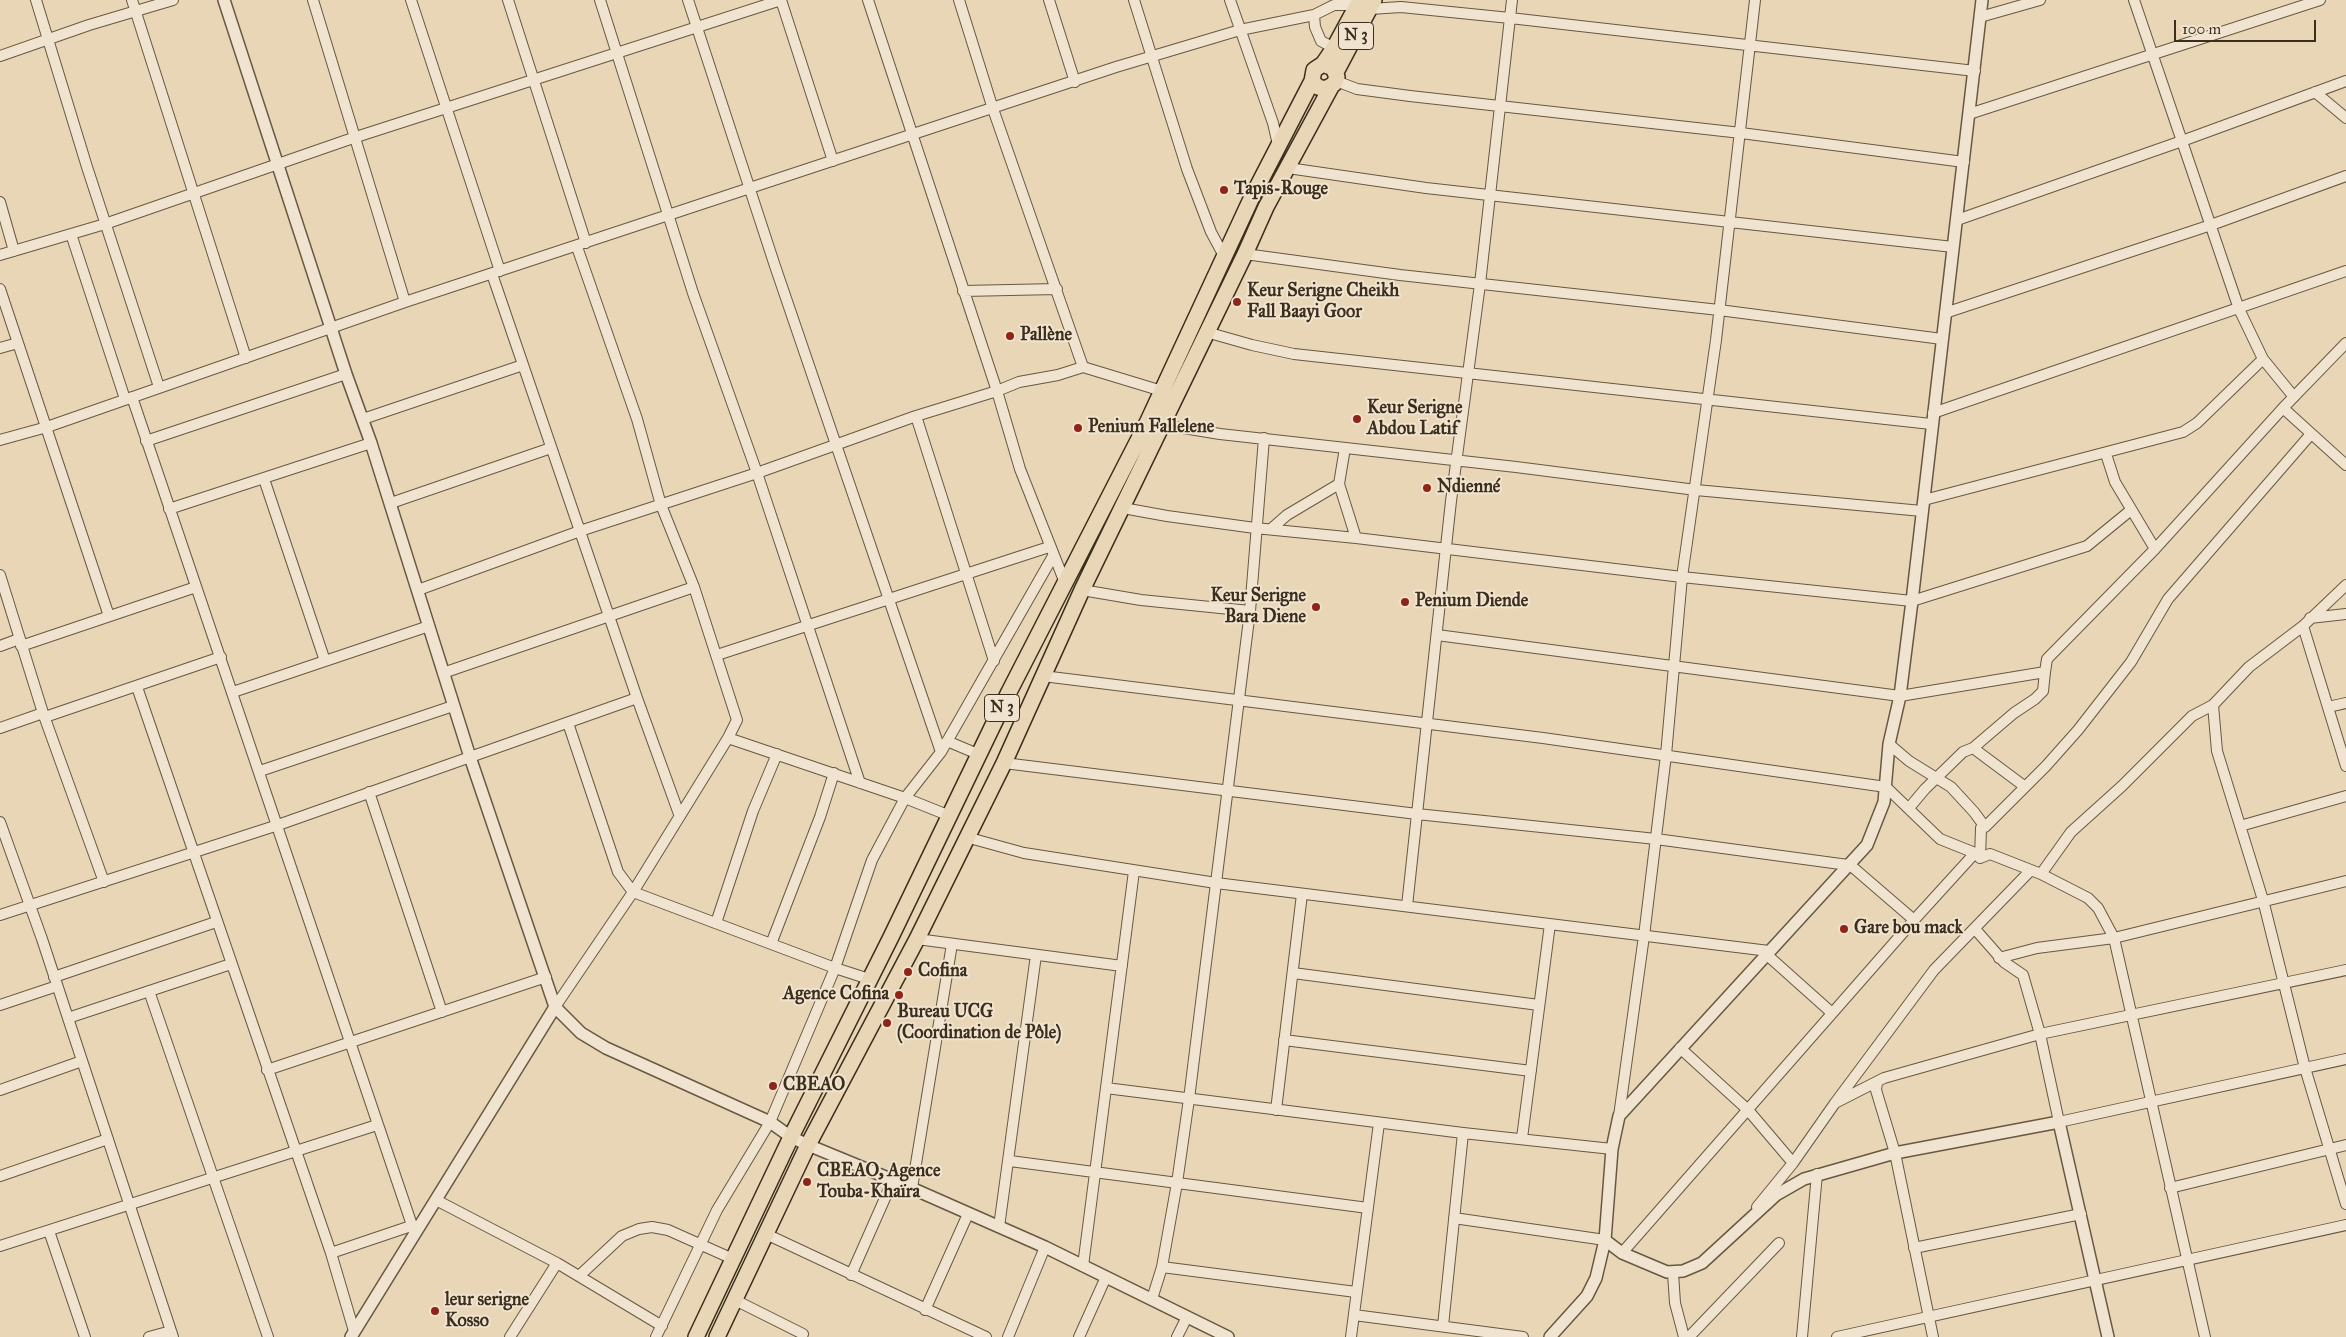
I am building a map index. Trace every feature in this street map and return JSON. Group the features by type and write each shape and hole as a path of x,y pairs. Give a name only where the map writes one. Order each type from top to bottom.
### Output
{"main road":[{"name":"N 3","path":"1323,64 1365,3"},
{"name":"N 3","path":"717,1337 808,1145 918,939 966,837 1004,763 1082,590 1164,425 1266,207 1334,80 1365,3"},
{"path":"1323,64 1330,65 1334,80 1322,88 1312,81 1314,70 1323,64"},
{"name":"N 3","path":"696,1337 791,1137 980,755 1009,692 1148,421 1278,145 1312,81"}],"street":[{"path":"36,0 105,224 159,387"},
{"path":"132,0 246,358"},
{"path":"0,56 173,0"},
{"path":"224,0 330,328 391,503 453,706 555,1007 581,1033 606,1048 770,1122 791,1137 808,1145 912,1188 1045,1247 1228,1337"},
{"path":"313,0 353,138 405,302"},
{"path":"411,0 448,108 523,365 608,617 680,814"},
{"path":"352,1334 413,1230 436,1200 555,1007 633,892 736,724 736,716 717,655 694,587 662,504 508,0"},
{"path":"600,0 694,293 757,473 860,783"},
{"path":"688,0 750,189 941,752"},
{"path":"0,255 105,224 353,138 781,0 833,161"},
{"path":"868,0 997,392 1020,469 1065,583"},
{"path":"959,0 993,109 1083,367"},
{"path":"1049,0 1075,82"},
{"path":"1134,0 1187,169 1211,232 1225,258"},
{"path":"1230,0 1273,123 1278,145"},
{"path":"1406,906 1512,0"},
{"path":"1550,1337 1587,1296 1596,1278 1605,1240 1612,1149 1619,1116 1644,936 1666,754 1682,577 1696,490 1719,310 1755,0"},
{"path":"1619,1116 1867,845 1884,802 1889,744 1900,696 1912,601 1982,0"},
{"path":"1980,17 2040,0"},
{"path":"2134,0 2239,309 2263,359 2294,397"},
{"path":"1969,114 2320,0"},
{"path":"1334,48 1321,41 1315,27 1314,16 1322,4 1365,3 1751,44 1975,71"},
{"path":"0,440 47,427 405,302 669,217 1075,82 1240,30 1314,16"},
{"path":"1334,80 1372,91 1741,133 1964,162"},
{"path":"1957,220 2346,81"},
{"path":"2315,92 2346,118"},
{"path":"1288,168 1490,195 1953,247"},
{"path":"1945,313 2211,225 2346,176"},
{"path":"0,202 14,251"},
{"path":"70,234 146,441 221,657 413,1230"},
{"path":"1245,254 1400,276 1719,310 1942,339"},
{"path":"1206,332 1294,354 1707,401 1932,419 2346,271"},
{"path":"0,288 109,616"},
{"path":"963,291 1057,289"},
{"path":"0,348 18,343"},
{"path":"1909,808 1963,752 1973,748 2043,691 2046,659 2155,549 2283,408 2346,344"},
{"path":"1148,421 1164,425 1264,438 1696,490 1923,506 2183,432 2192,427 2263,359"},
{"path":"363,420 523,365"},
{"path":"418,590 580,531 757,473 916,416 997,392 1019,382 1058,375 1083,367 1162,391"},
{"path":"146,441 346,374"},
{"path":"2283,408 2346,464"},
{"path":"916,416 994,661"},
{"path":"1622,1253 1914,920 1978,855 1980,828 1985,827 2078,730 2131,662 2168,600 2311,434"},
{"path":"1152,1299 1162,1267 1177,1183 1188,1099 1250,611 1255,528 1264,438"},
{"path":"169,509 371,443"},
{"path":"391,503 551,448"},
{"path":"1345,448 1339,484 1356,538"},
{"path":"2106,454 2112,477 2155,549"},
{"path":"264,479 325,661"},
{"path":"1271,529 1287,515 1339,484"},
{"path":"1123,508 1255,528 1356,538 1682,577 1912,601 2087,546 2131,510"},
{"path":"717,655 966,572 1051,551"},
{"path":"656,1337 718,1210 770,1122 835,968 872,860 905,798 941,752 981,679 994,661 1051,551"},
{"path":"0,575 44,715 104,882"},
{"path":"2041,874 2071,832 2122,786 2192,716 2214,705 2248,667 2307,622 2346,584"},
{"path":"0,646 109,616 196,587"},
{"path":"443,672 694,587"},
{"path":"1082,590 1150,601 1250,611"},
{"path":"2307,622 2346,614"},
{"path":"2307,622 2328,707 2346,766"},
{"path":"233,692 429,626"},
{"path":"1437,635 1900,696 2045,672"},
{"path":"0,728 137,687 221,657"},
{"path":"1043,676 1666,754 1886,787 1940,839 1978,855 1990,854 2031,870 2088,898 2098,908 2114,938 2205,1337"},
{"path":"137,687 331,1253 352,1334"},
{"path":"0,916 278,824 637,698"},
{"path":"2328,707 2346,703"},
{"path":"2214,705 2217,751 2263,900 2305,1068 2346,1204"},
{"path":"260,771 453,706"},
{"path":"568,723 618,872 633,892 869,979"},
{"path":"728,738 834,773 950,816"},
{"path":"947,741 980,755"},
{"path":"1889,744 1936,779 1951,787 1985,827"},
{"path":"1973,748 2024,786"},
{"path":"716,923 753,811 777,754"},
{"path":"1004,763 1417,814 1656,839 1848,865 1914,920"},
{"path":"771,944 820,817 834,773"},
{"path":"369,792 442,1012"},
{"path":"2240,826 2346,796"},
{"path":"0,822 68,1018 172,1334 150,1337"},
{"path":"966,837 1024,854 1216,883 1767,953 1832,1013"},
{"path":"1748,1220 1934,970 2031,870"},
{"path":"1083,1266 1134,871"},
{"path":"1999,958 2037,948 2114,938 2346,880"},
{"path":"1276,1110 1302,894"},
{"path":"0,1005 55,982 216,922"},
{"path":"1522,1138 1550,924"},
{"path":"1975,928 1999,958 2023,975 2040,1034 2081,1214 2094,1282 2108,1337"},
{"path":"918,939 1122,966"},
{"path":"912,1188 952,944"},
{"path":"999,1227 1010,1161 1036,955"},
{"path":"68,1018 231,964"},
{"path":"1835,1103 1884,1078 2040,1034 2346,970"},
{"path":"1293,973 1540,1005"},
{"path":"268,1070 546,977"},
{"path":"149,991 268,1337"},
{"path":"1284,1040 1531,1071"},
{"path":"1680,1048 1748,1110 1792,1163"},
{"path":"1454,1218 1605,1240 1622,1253 1673,1273 1702,1264 1776,1195 1818,1174 1895,1153 2059,1122 2346,1059"},
{"path":"0,1090 82,1061"},
{"path":"1877,1082 1876,1090 1895,1153 1933,1337"},
{"path":"1106,1088 1379,1123 1612,1149"},
{"path":"1351,1337 1379,1123"},
{"path":"0,1246 130,1206 377,1125"},
{"path":"1443,1326 1463,1133"},
{"path":"0,1176 108,1139"},
{"path":"2170,1188 2346,1145"},
{"path":"1010,1161 1368,1208"},
{"path":"1802,1337 1818,1174"},
{"path":"851,1275 893,1180"},
{"path":"436,1200 557,1263 662,1326"},
{"path":"924,1310 968,1214"},
{"path":"1914,1248 2081,1214"},
{"path":"1837,1337 1856,1335 1929,1316 2094,1282 2137,1270 2346,1226"},
{"path":"579,1276 622,1236 639,1229 668,1230 733,1259"},
{"path":"331,1253 413,1230"},
{"path":"48,1231 85,1337"},
{"path":"766,1234 924,1310 986,1337"},
{"path":"1689,1337 1779,1243"},
{"path":"1008,1337 1045,1247"},
{"path":"510,1337 557,1263"},
{"path":"1162,1267 1356,1292"},
{"path":"1673,1273 1675,1303 1684,1337"},
{"path":"1079,1337 1106,1277"},
{"path":"735,1300 803,1334"},
{"path":"1354,1315 1523,1337"},
{"path":"1177,1337 1186,1317"}],"place":[{"name":"Tapis-Rouge","path":"1224,190"},
{"name":"Keur Serigne Cheikh Fall Baayi Goor","path":"1237,302"},
{"name":"Pallène","path":"1010,336"},
{"name":"Keur Serigne Abdou Latif","path":"1357,419"},
{"name":"Penium Fallelene","path":"1078,428"},
{"name":"Ndienné","path":"1427,488"},
{"name":"Penium Diende","path":"1405,602"},
{"name":"Keur Serigne Bara Diene","path":"1316,607"},
{"name":"Gare bou mack","path":"1844,929"},
{"name":"Cofina","path":"908,972"},
{"name":"Agence Cofina","path":"899,995"},
{"name":"Bureau UCG (Coordination de Pôle)","path":"887,1023"},
{"name":"CBEAO","path":"773,1086"},
{"name":"CBEAO, Agence Touba-Khaïra","path":"807,1182"},
{"name":"leur serigne Kosso","path":"435,1311"}]}
